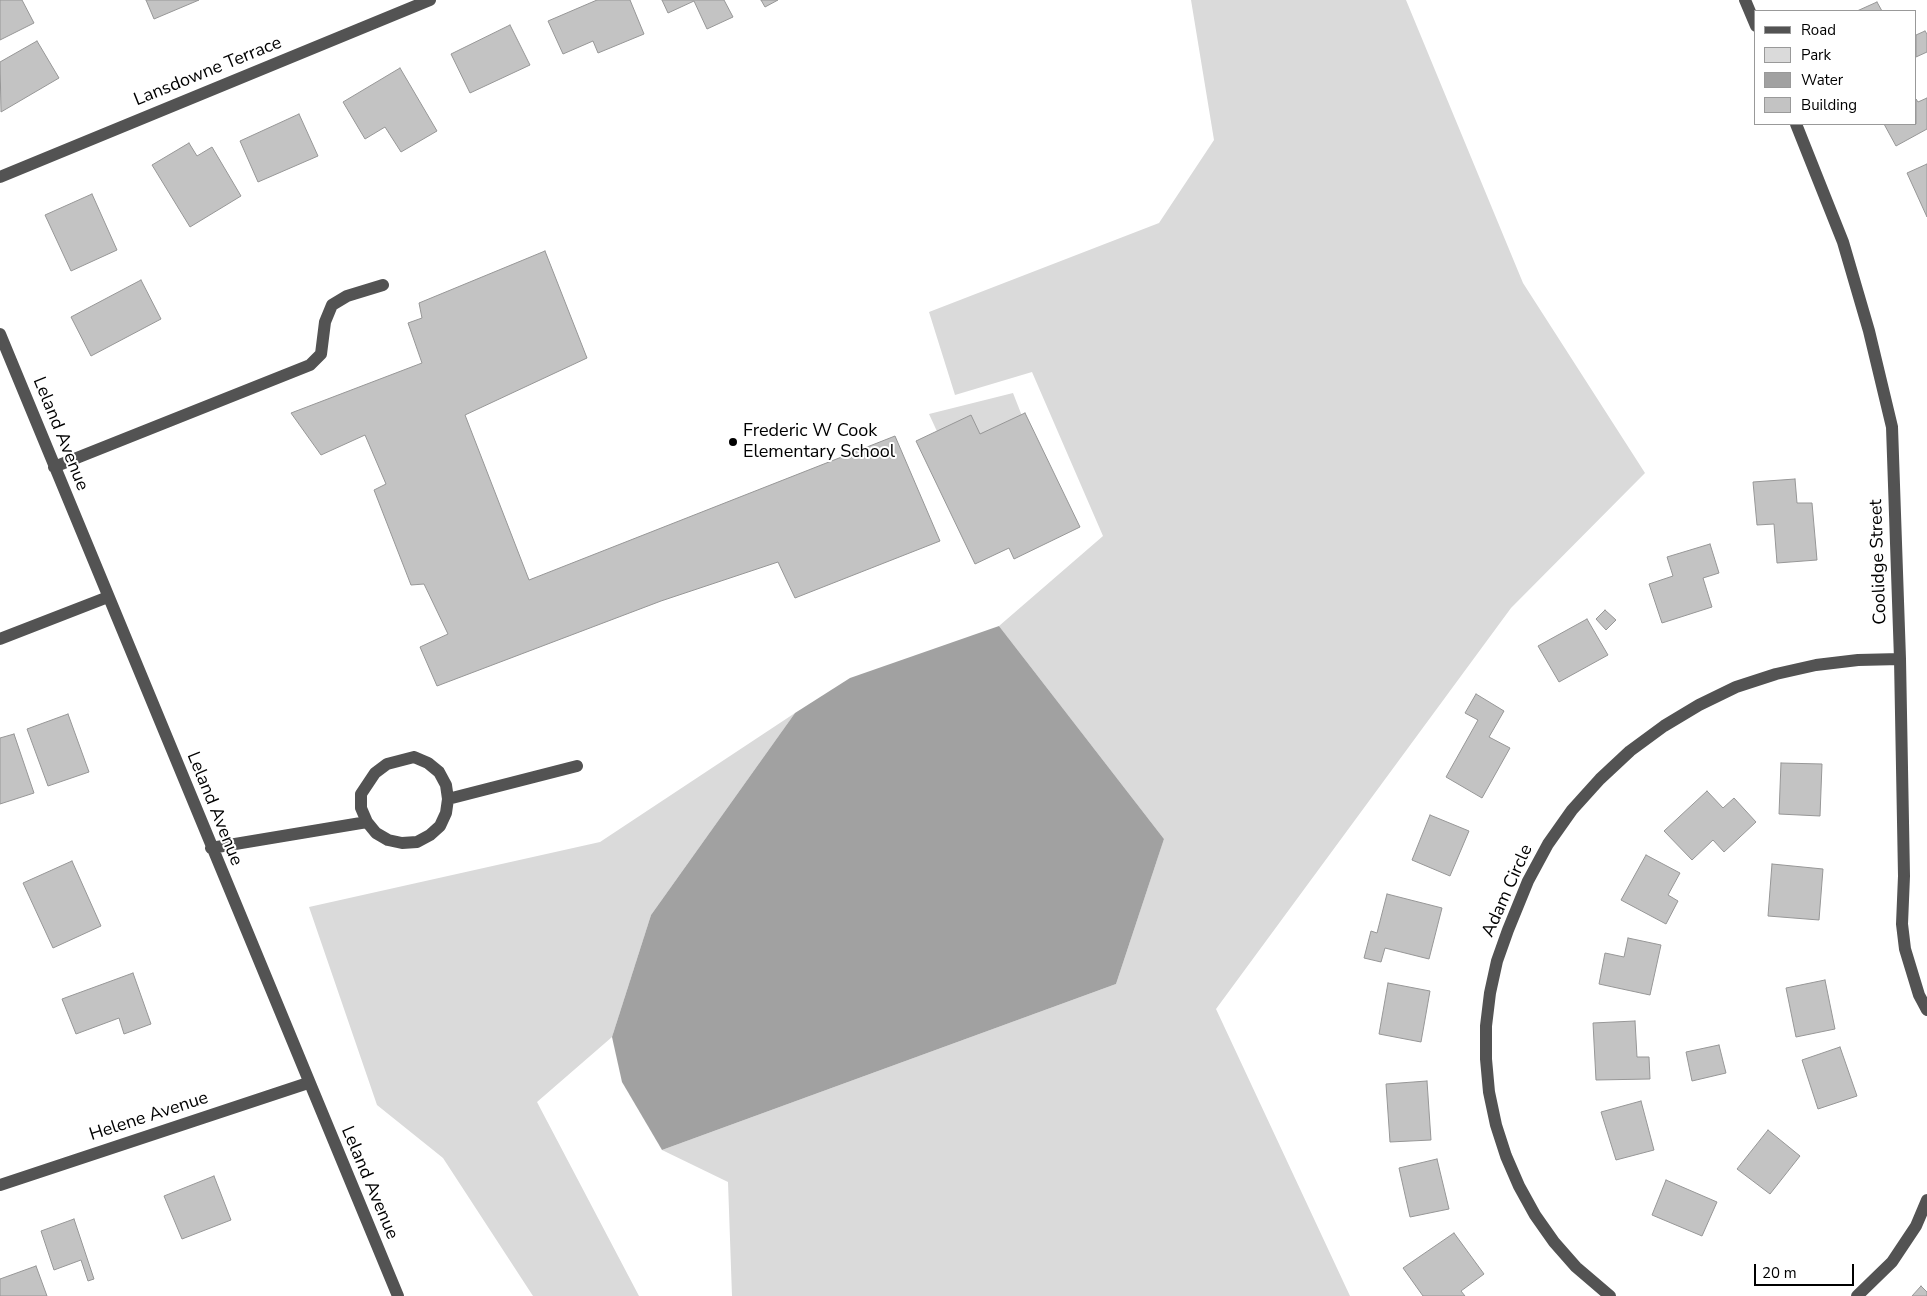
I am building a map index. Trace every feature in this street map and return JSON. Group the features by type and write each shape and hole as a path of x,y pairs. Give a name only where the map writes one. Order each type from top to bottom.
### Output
{"street":[{"name":"Lansdowne Terrace","path":"0,177 430,0"},
{"path":"1745,0 1754,21"},
{"name":"Coolidge Street","path":"1796,125 1843,242 1869,331 1892,427 1900,659 1904,876 1902,924 1905,949 1919,995 1927,1010"},
{"path":"54,467 310,365 321,354 325,322 332,305 346,296 383,285"},
{"name":"Leland Avenue","path":"0,334 308,1083 398,1296"},
{"path":"0,639 108,597"},
{"name":"Adam Circle","path":"1610,1296 1576,1267 1554,1242 1535,1215 1519,1186 1506,1156 1489,1092 1486,1034 1490,993 1497,962 1528,880 1548,844 1600,779 1637,746 1664,726 1699,705 1744,685 1776,674 1816,665 1858,660 1900,659"},
{"path":"414,757 428,763 439,772 446,785 448,799 446,813 440,826 430,836 416,842 402,843 388,840 376,833 367,822 361,808 361,794 376,773 386,764 414,757"},
{"path":"448,799 577,766"},
{"path":"211,848 367,822"},
{"name":"Helene Avenue","path":"0,1185 308,1083"},
{"path":"1856,1296 1892,1262 1916,1226 1927,1200"}],"green space":[{"path":"1191,0 1406,0 1523,283 1645,473 1511,608 1216,1009 1350,1296 732,1296 728,1182 662,1150 1116,984 1164,839 999,626 1103,536 1032,372 955,395 929,312 1159,223 1214,140"},
{"path":"1013,393 1064,523 994,555 929,414"},
{"path":"795,713 651,915 612,1037 537,1102 639,1296 533,1296 443,1158 377,1105 309,907 600,842"}],"water":[{"path":"999,626 1164,839 1116,984 662,1150 622,1082 612,1037 651,915 795,713 850,678"}],"building":[{"path":"0,0 22,0 34,23 0,40"},
{"path":"146,0 199,0 154,19"},
{"path":"597,0 630,0 644,34 598,53 593,41 563,54 548,21"},
{"path":"662,0 724,0 733,17 707,29 694,1 668,13"},
{"path":"761,0 778,0 765,7"},
{"path":"1877,2 1881,10 1859,10"},
{"path":"510,25 530,65 470,93 451,54"},
{"path":"1925,31 1927,34 1927,52 1917,57 1917,35"},
{"path":"37,41 59,78 1,112 0,62"},
{"path":"400,68 437,131 401,152 385,127 365,139 343,102"},
{"path":"1927,98 1927,129 1896,146 1885,125 1917,125 1917,100 1918,102"},
{"path":"299,114 318,156 258,182 240,141"},
{"path":"189,143 197,156 212,147 241,196 190,227 152,165"},
{"path":"1927,164 1927,217 1907,173"},
{"path":"92,194 117,250 71,271 45,215"},
{"name":"Frederic W Cook Elementary School","path":"545,251 587,358 465,415 529,580 895,436 940,541 795,598 778,562 661,601 437,686 420,647 448,634 424,584 411,585 374,490 386,484 365,435 321,455 291,413 422,363 408,323 422,318 419,303"},
{"path":"141,280 161,319 91,356 71,317"},
{"path":"1025,413 1080,527 1014,559 1009,548 975,564 916,441 971,415 980,434"},
{"path":"1795,479 1797,503 1812,503 1817,560 1777,563 1774,524 1757,525 1753,482"},
{"path":"1710,544 1719,573 1703,578 1712,607 1662,623 1649,584 1673,576 1667,557"},
{"path":"1605,610 1616,620 1606,630 1596,619"},
{"path":"1587,619 1608,655 1559,682 1538,646"},
{"path":"1476,694 1504,711 1489,737 1510,748 1482,798 1446,777 1478,720 1465,713"},
{"path":"68,714 89,772 48,786 27,729"},
{"path":"14,734 34,793 0,804 0,738"},
{"path":"1781,763 1822,764 1820,816 1779,814"},
{"path":"1707,791 1723,808 1734,798 1756,822 1724,852 1713,840 1692,860 1664,831"},
{"path":"1430,815 1469,831 1450,876 1412,860"},
{"path":"1646,855 1680,873 1668,895 1678,901 1666,924 1621,900"},
{"path":"72,861 101,926 53,948 23,883"},
{"path":"1772,864 1823,869 1819,920 1768,916"},
{"path":"1387,894 1442,908 1429,959 1385,948 1381,962 1364,958 1371,931 1377,933"},
{"path":"1628,938 1661,945 1650,995 1599,984 1605,953 1624,957"},
{"path":"133,973 151,1024 124,1034 119,1018 76,1034 62,999"},
{"path":"1825,980 1835,1029 1796,1037 1786,988"},
{"path":"1388,983 1430,991 1421,1042 1379,1034"},
{"path":"1635,1021 1637,1057 1649,1057 1650,1079 1596,1080 1593,1023"},
{"path":"1719,1045 1726,1073 1692,1081 1686,1052"},
{"path":"1840,1047 1857,1096 1818,1109 1802,1060"},
{"path":"1427,1081 1431,1140 1390,1142 1386,1084"},
{"path":"1641,1101 1654,1150 1616,1160 1601,1112"},
{"path":"1768,1130 1800,1156 1770,1194 1737,1169"},
{"path":"1437,1159 1449,1209 1410,1217 1399,1168"},
{"path":"214,1176 231,1220 182,1239 164,1196"},
{"path":"1666,1180 1717,1202 1702,1236 1652,1215"},
{"path":"74,1219 94,1279 88,1281 81,1260 54,1270 41,1231"},
{"path":"1454,1233 1484,1274 1461,1291 1465,1296 1423,1296 1403,1268"},
{"path":"36,1266 47,1296 0,1296 0,1279"},
{"path":"1921,1286 1927,1292 1927,1296 1912,1296"}],"place":[{"name":"Frederic W Cook Elementary School","path":"733,442"}]}
